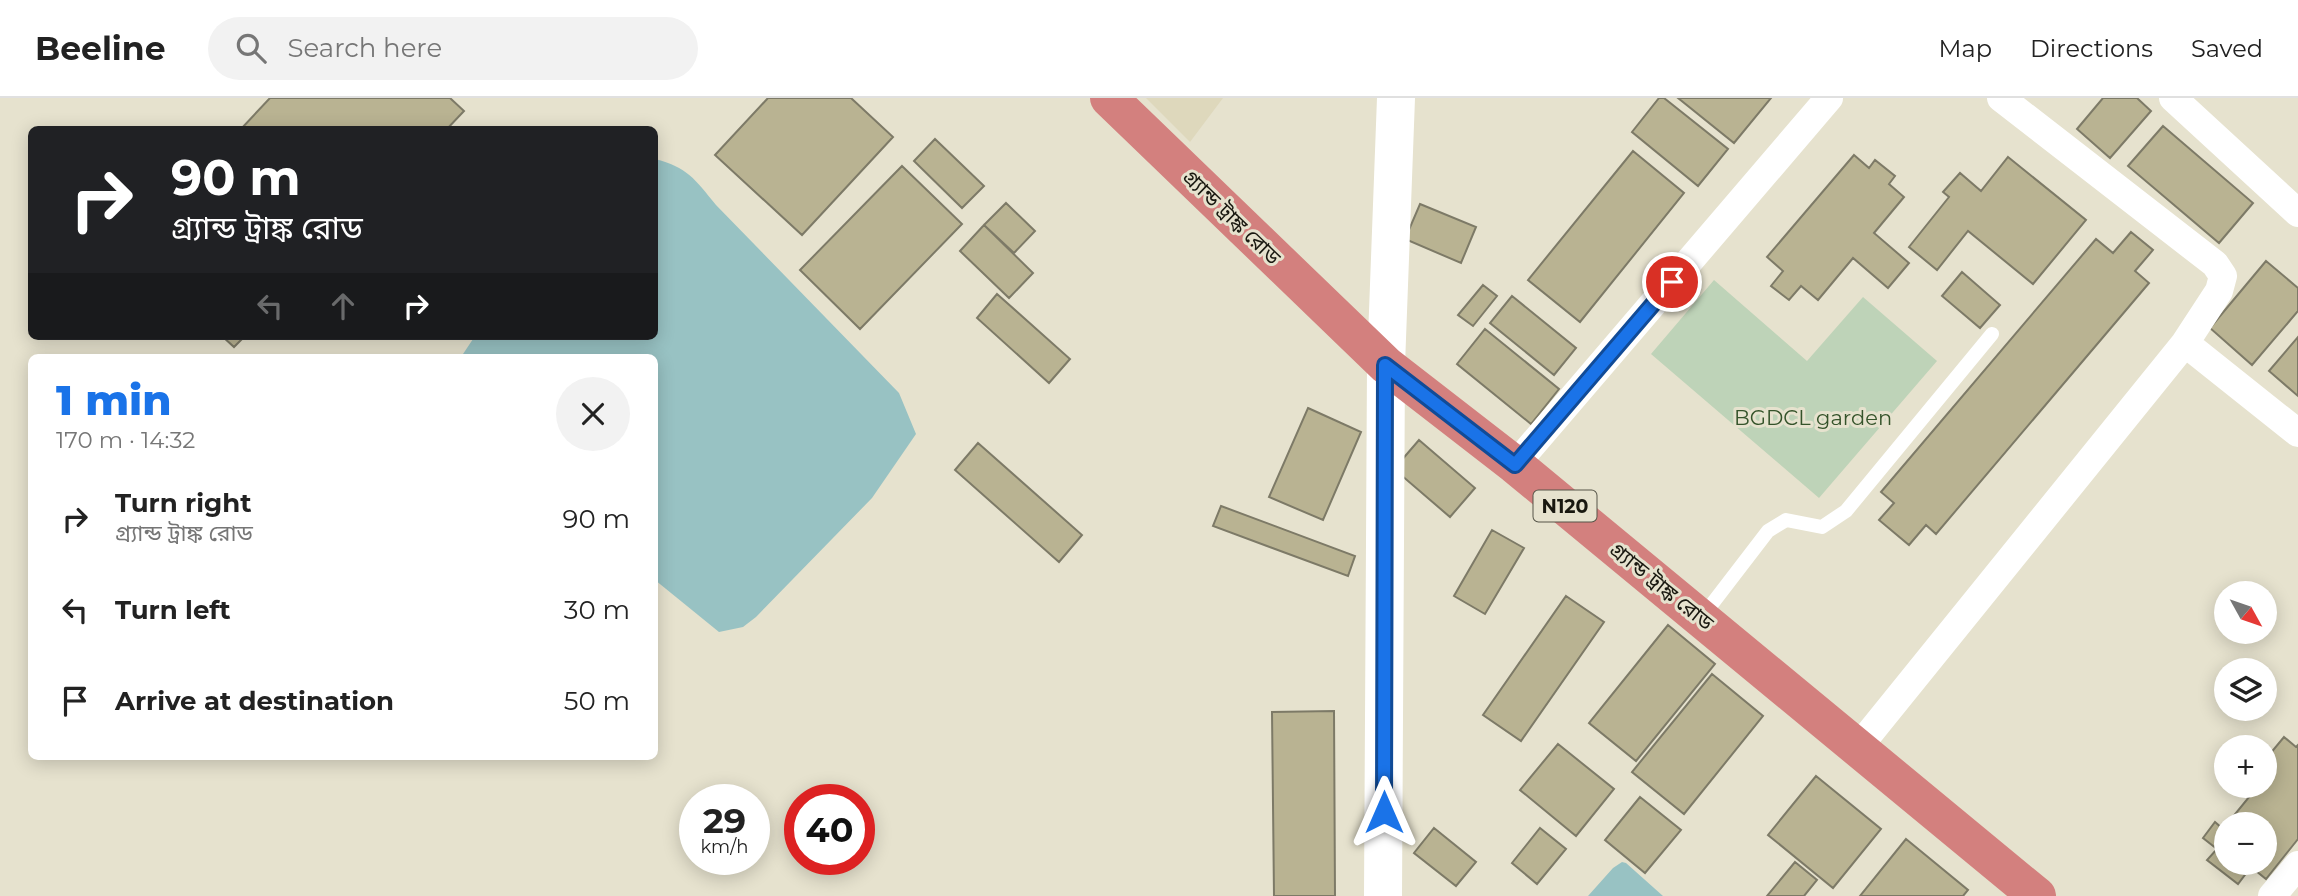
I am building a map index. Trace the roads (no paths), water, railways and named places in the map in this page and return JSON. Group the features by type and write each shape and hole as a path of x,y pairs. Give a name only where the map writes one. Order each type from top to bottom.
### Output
{"highway":[{"name":"গ্র্যান্ড ট্রাঙ্ক রোড","path":"1109,98 1385,365 1515,465 1856,750 2037,896"}],"street":[{"path":"1383,896 1385,365 1396,98"},
{"path":"1515,465 1829,98"},
{"path":"1856,750 2185,343 2220,291 2223,276 2215,264 2001,98"},
{"path":"2173,98 2298,213"},
{"path":"2185,343 2298,433"},
{"path":"2272,896 2298,864"}],"lane":[{"path":"1701,618 1768,531 1786,520 1822,527 1846,511 1992,334"}],"water":[{"path":"658,160 683,170 696,181 716,205 899,393 916,434 872,498 756,617 743,627 719,632 658,582 658,354 463,354 472,340 658,340"},
{"path":"1622,862 1663,896 1588,896 1613,868"}],"park label":[{"name":"BGDCL garden","path":"1813,417"}]}
